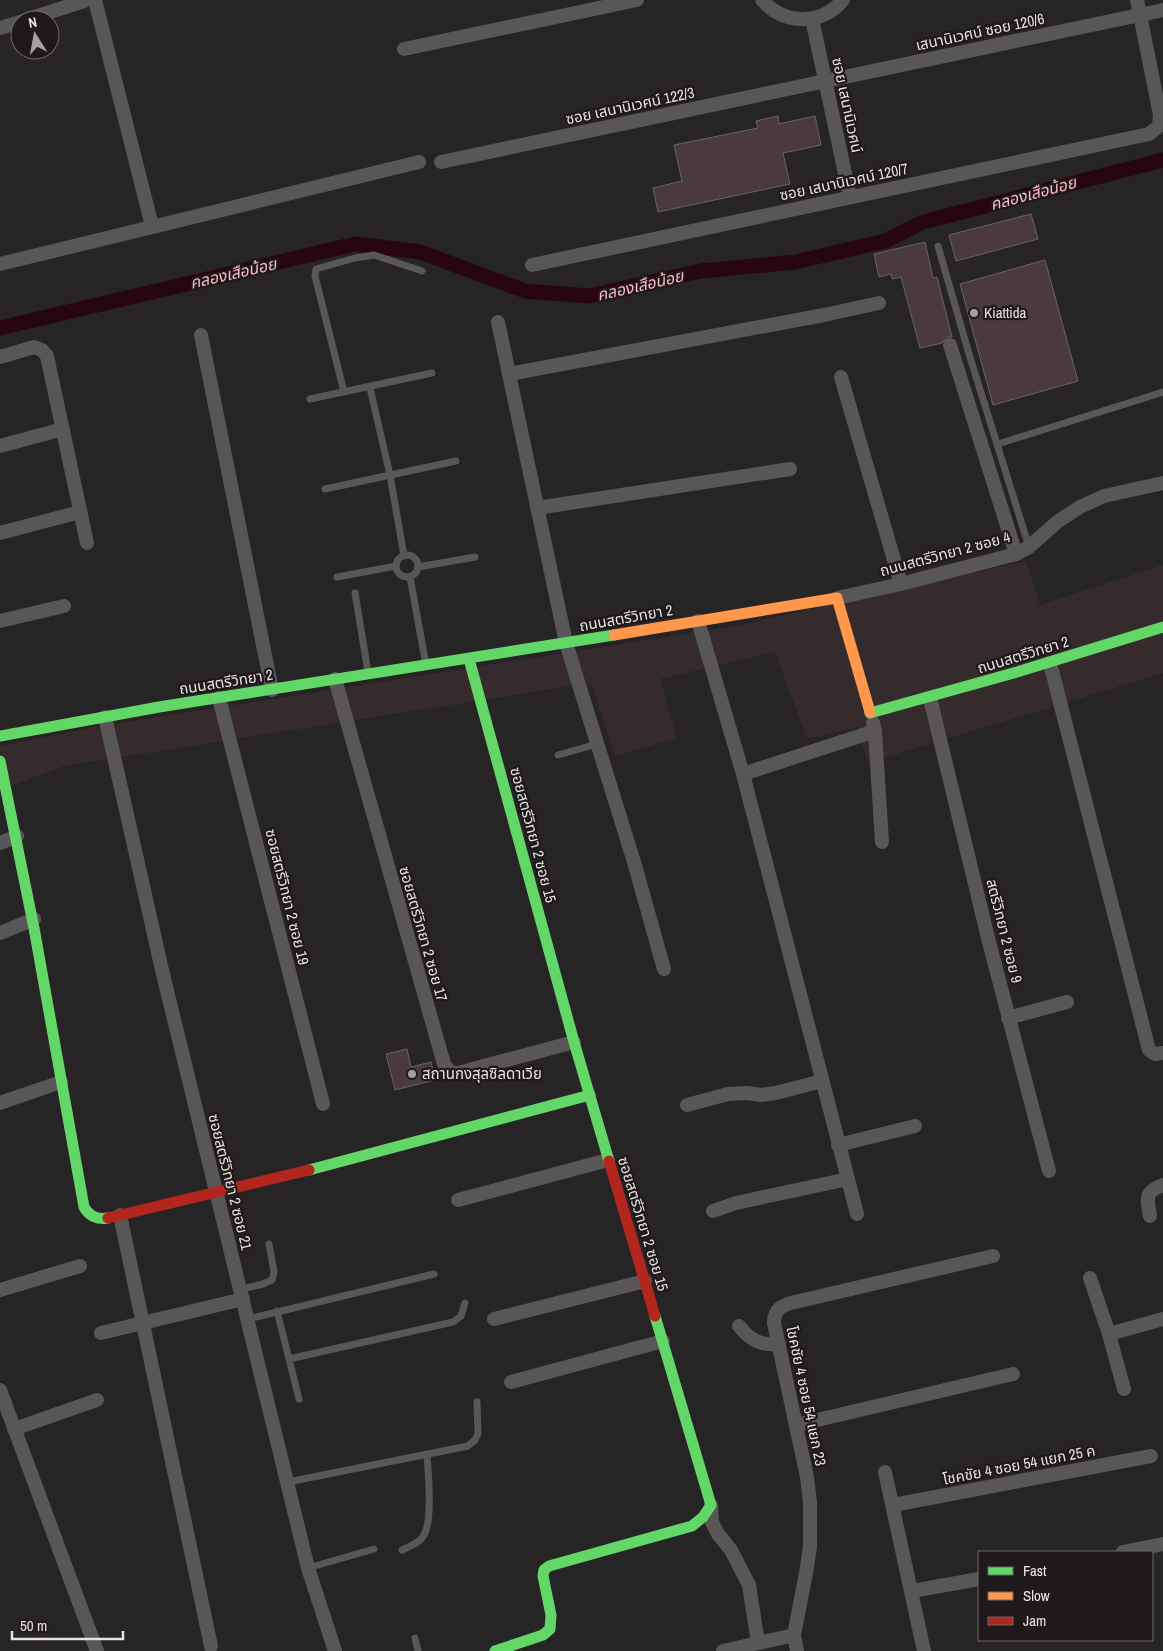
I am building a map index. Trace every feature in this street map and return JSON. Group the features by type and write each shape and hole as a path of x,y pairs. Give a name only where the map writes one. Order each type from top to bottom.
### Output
{"street":[{"path":"58,10 90,0 152,226"},
{"path":"404,49 637,0"},
{"path":"762,0 778,14 800,20 826,15 838,7 843,0"},
{"path":"1137,0 1160,115 1157,130"},
{"name":"เสนานิเวศน์ ซอย 120/6","path":"826,81 1163,10"},
{"name":"ซอย เสนานิเวศน์","path":"812,19 850,197"},
{"name":"ซอย เสนานิเวศน์ 122/3","path":"441,162 826,81"},
{"name":"ซอย เสนานิเวศน์ 120/7","path":"532,265 1157,130"},
{"path":"0,264 419,162"},
{"path":"510,374 879,303"},
{"path":"498,322 566,643 634,862 664,969"},
{"path":"201,335 272,690"},
{"path":"950,345 1016,554"},
{"path":"0,356 34,348 42,350 47,356 87,543"},
{"path":"841,377 901,584"},
{"path":"0,446 62,429"},
{"path":"537,508 790,469"},
{"name":"ถนนสตรีวิทยา 2 ซอย 4","path":"837,598 901,584 1016,554 1030,546 1057,522 1080,507 1104,496 1163,483"},
{"path":"0,533 80,512"},
{"path":"837,598 875,732 882,842"},
{"name":"ถนนสตรีวิทยา 2","path":"0,736 159,707 469,659 837,598"},
{"path":"0,621 64,606"},
{"path":"698,621 743,774 857,1214"},
{"name":"ถนนสตรีวิทยา 2","path":"870,713 930,698 1050,663 1163,627"},
{"name":"ซอยสตรีวิทยา 2 ซอย 15","path":"469,659 574,1042 710,1505"},
{"path":"1050,663 1149,1050 1155,1054 1163,1053"},
{"name":"ซอยสตรีวิทยา 2 ซอย 17","path":"335,679 444,1064 451,1073 458,1073 574,1042"},
{"name":"ซอยสตรีวิทยา 2 ซอย 19","path":"219,698 323,1104"},
{"name":"สตรีวิทยา 2 ซอย 9","path":"930,698 1008,1018 1049,1171"},
{"name":"ซอยสตรีวิทยา 2 ซอย 21","path":"105,718 162,970 308,1568 335,1651"},
{"path":"743,774 875,732"},
{"path":"0,761 34,919 84,1207 91,1217 105,1219 216,1193 413,1144 590,1095"},
{"path":"0,843 17,836"},
{"path":"0,933 34,919"},
{"path":"1008,1018 1067,1002"},
{"path":"687,1105 728,1094 747,1093 761,1095 776,1093 822,1081"},
{"path":"0,1103 61,1082"},
{"path":"838,1145 914,1126"},
{"path":"458,1200 608,1160"},
{"path":"713,1211 736,1203 848,1179"},
{"path":"1150,1216 1147,1200 1148,1194 1163,1184"},
{"path":"120,1215 211,1646"},
{"name":"โชคชัย 4 ซอย 54 แยก 23","path":"797,1651 794,1635 810,1547 810,1502 807,1477 774,1315 778,1309 786,1304 993,1256"},
{"path":"0,1290 80,1266"},
{"path":"1090,1278 1109,1334 1124,1389"},
{"path":"494,1319 645,1281"},
{"path":"101,1333 143,1323 242,1294"},
{"path":"1109,1334 1163,1319"},
{"path":"739,1326 747,1336 759,1342 769,1345 779,1344"},
{"path":"511,1382 663,1341"},
{"path":"796,1426 1013,1374"},
{"path":"0,1390 97,1651"},
{"path":"14,1429 97,1400"},
{"name":"โชคชัย 4 ซอย 54 แยก 25 ค","path":"893,1505 1151,1456"},
{"path":"886,1472 924,1651"},
{"path":"710,1505 712,1522 718,1534 731,1550 749,1585 758,1643"},
{"path":"495,1651 543,1634 549,1630 551,1614 543,1576 544,1570 549,1566 692,1526 698,1523 707,1513 710,1505"},
{"path":"1128,1551 1163,1544"},
{"path":"912,1591 978,1579"},
{"path":"723,1651 794,1635"}],"lane":[{"path":"938,246 969,354 1030,546"},
{"path":"344,392 315,276 316,269 355,258 374,255 422,271"},
{"path":"310,399 370,388 432,373"},
{"path":"370,388 390,475 404,556"},
{"path":"998,444 1163,392"},
{"path":"325,489 456,461"},
{"path":"404,556 411,556 416,560 418,567 410,577 403,577 398,572 396,566 398,560 404,556"},
{"path":"418,567 475,557"},
{"path":"337,577 396,566"},
{"path":"410,577 426,665"},
{"path":"355,593 369,674"},
{"path":"558,755 597,744"},
{"path":"242,1294 272,1280 274,1272 268,1244"},
{"path":"248,1319 434,1274"},
{"path":"289,1359 453,1322 461,1316 465,1303"},
{"path":"276,1311 299,1399"},
{"path":"288,1482 468,1446 475,1440 478,1434 478,1402"},
{"path":"402,1550 424,1536 428,1526 427,1454"},
{"path":"308,1568 374,1549"},
{"path":"415,1638 418,1651"}],"shaded area":[{"path":"1026,561 1040,605 1163,565 1163,673 867,763 859,727 807,739 775,652 660,679 677,738 615,756 591,683 64,766 0,790 0,746 95,727 735,626"}],"building":[{"path":"778,116 779,124 815,116 821,145 783,153 790,184 658,212 653,188 682,181 674,145 758,128 756,121"},
{"path":"1031,214 1038,239 956,261 949,235"},
{"path":"925,242 933,278 937,277 952,337 947,337 942,343 920,348 901,277 892,279 891,274 879,277 874,254"},
{"path":"1045,260 1078,381 993,405 960,284"},
{"name":"สถานกงสุลซิลดาเวีย","path":"407,1049 411,1067 431,1062 435,1080 395,1090 386,1054"}],"waterway":[{"name":"คลองเสือน้อย","path":"0,328 355,244 420,252 525,291 589,296 701,271 795,262 885,241 923,222 1163,160"}],"traffic: fast":[{"path":"870,712 1017,672 1163,627"},
{"path":"0,736 159,707 614,635"},
{"path":"469,659 574,1042 609,1161"},
{"path":"0,761 34,928 84,1207 94,1217 108,1218"},
{"path":"309,1170 590,1095"},
{"path":"495,1651 543,1635 550,1629 551,1615 543,1576 544,1570 549,1566 692,1526 703,1517 711,1505 655,1316"}],"traffic: slow":[{"path":"614,635 837,598 870,712"}],"traffic: jam":[{"path":"609,1161 655,1316"},
{"path":"108,1218 309,1170"}],"place":[{"name":"Kiattida","path":"974,313"},
{"name":"สถานกงสุลซิลดาเวีย","path":"412,1074"}]}
